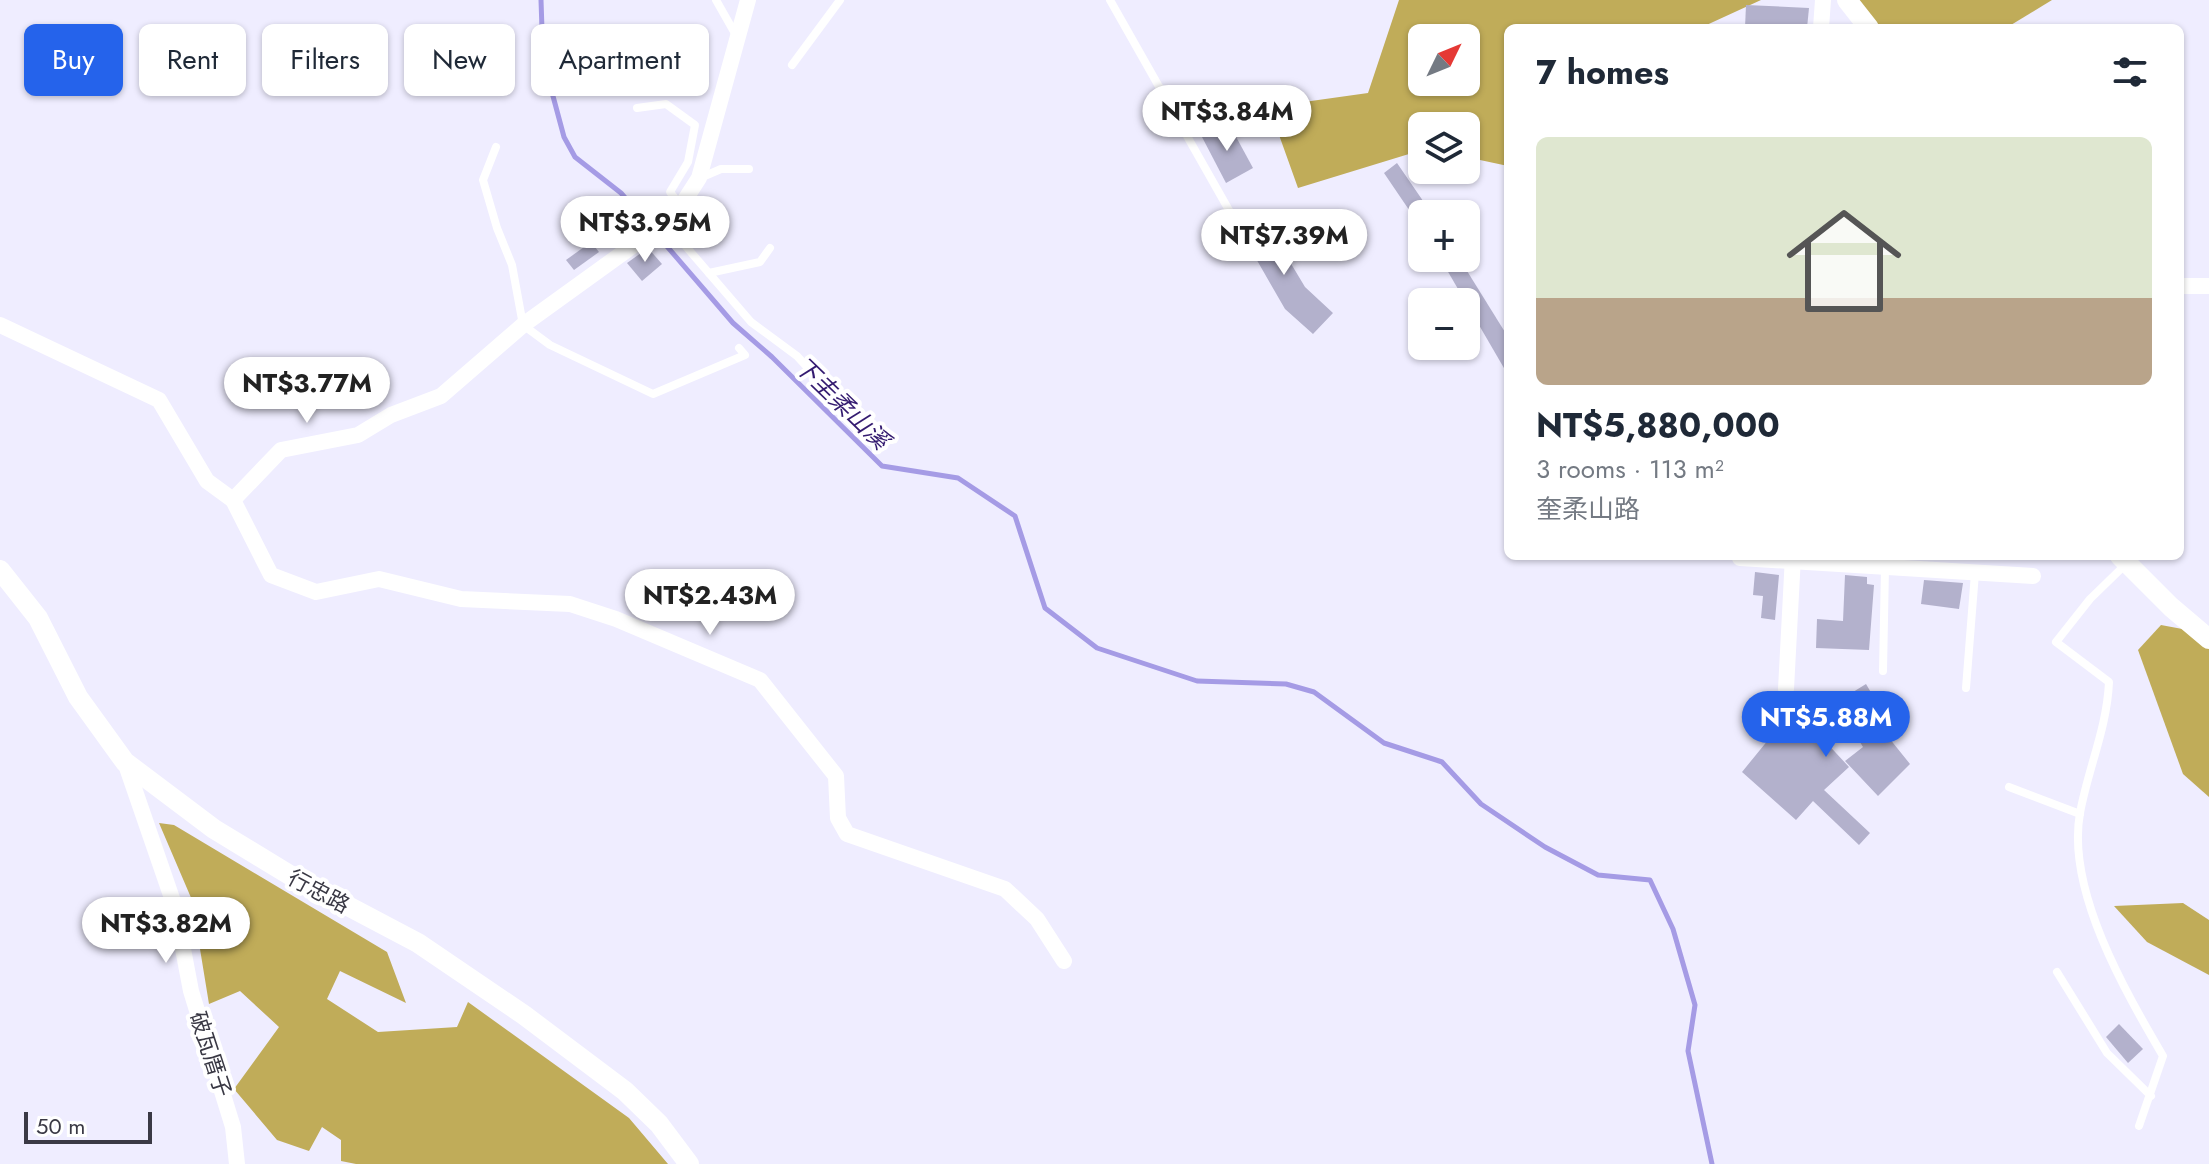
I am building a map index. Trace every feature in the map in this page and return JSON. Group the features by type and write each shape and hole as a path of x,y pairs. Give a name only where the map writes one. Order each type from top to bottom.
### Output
{"street":[{"path":"233,500 281,450 358,435 391,415 441,396 523,325 638,242 681,206 699,178 748,0"},
{"path":"1821,24 1823,0"},
{"path":"2184,286 2209,286"},
{"path":"0,325 159,400 207,481 233,500 271,575 316,592 379,579 461,599 570,604 616,619 760,680 836,776 838,818 847,834 1005,889 1037,919 1064,961"},
{"path":"1786,689 1793,560"},
{"path":"1813,560 2033,576"},
{"path":"2123,560 2209,639"},
{"name":"行忠路","path":"0,570 38,618 78,697 125,762 214,829 293,877 418,943 524,1015 625,1091 659,1124 689,1164"},
{"name":"破瓦厝子","path":"125,762 175,907 195,1006 233,1127 237,1164"}],"lane":[{"path":"716,0 737,38"},
{"path":"792,65 840,0"},
{"path":"1110,0 1234,219"},
{"path":"637,108 666,104 695,125 688,162 670,192 681,206"},
{"path":"496,147 483,180 512,265 523,325 550,345 653,394 745,355 739,348"},
{"path":"699,178 721,169 749,169"},
{"path":"659,223 709,273 751,322 797,356 832,394 847,402"},
{"path":"709,273 760,262 770,248"},
{"path":"2123,560 2056,642 2109,682 2108,708 2080,814 2077,862 2110,959 2163,1056 2139,1126"},
{"path":"1883,671 1885,567"},
{"path":"1966,688 1975,573"},
{"path":"2009,787 2080,814"},
{"path":"2057,972 2107,1053 2151,1096"}],"shaded area":[{"path":"1399,0 1761,0 1709,24 1504,24 1504,165 1480,160 1480,112 1408,112 1408,154 1298,188 1269,107 1368,93"},
{"path":"1839,0 2052,0 2013,24 1857,24"},
{"path":"2161,625 2209,634 2209,797 2183,774 2138,650"},
{"path":"159,823 174,825 387,952 406,1003 340,971 327,999 378,1032 457,1027 468,1002 629,1118 668,1164 356,1164 341,1161 341,1140 322,1127 309,1151 277,1140 234,1089 279,1027 240,991 209,1004 192,900"},
{"path":"2183,903 2209,920 2209,975 2147,942 2114,906"}],"building":[{"path":"1746,5 1809,8 1807,24 1745,24"},
{"path":"1228,122 1253,168 1226,183 1202,137"},
{"path":"1397,163 1408,184 1411,184 1422,200 1408,200 1408,208 1384,173"},
{"path":"1263,217 1305,287 1333,313 1313,334 1285,309 1239,229"},
{"path":"591,242 599,252 574,270 566,260"},
{"path":"648,248 662,264 642,281 627,263"},
{"path":"1448,272 1468,272 1478,288 1457,288"},
{"path":"1480,292 1504,331 1504,368 1480,327"},
{"path":"1755,572 1779,575 1775,620 1761,618 1763,596 1753,595"},
{"path":"1845,575 1867,577 1867,584 1874,585 1869,650 1816,648 1817,619 1843,621"},
{"path":"1924,580 1963,583 1959,609 1921,604"},
{"path":"1866,684 1889,723 1881,728 1910,764 1878,796 1845,761 1863,747 1849,724 1823,739 1849,767 1824,790 1870,833 1859,845 1813,801 1796,820 1742,772 1773,734 1755,716 1770,701 1783,715 1779,719 1798,738 1821,717 1819,713"},
{"path":"2119,1024 2143,1049 2128,1063 2106,1037"}],"waterway":[{"name":"下圭柔山溪","path":"541,0 543,59 564,137 575,157 621,193 733,323 772,357 882,466 958,478 1015,516 1045,608 1097,648 1197,681 1286,684 1314,692 1384,743 1442,762 1481,804 1545,847 1598,875 1650,880 1673,929 1695,1005 1688,1051 1712,1164"}]}
